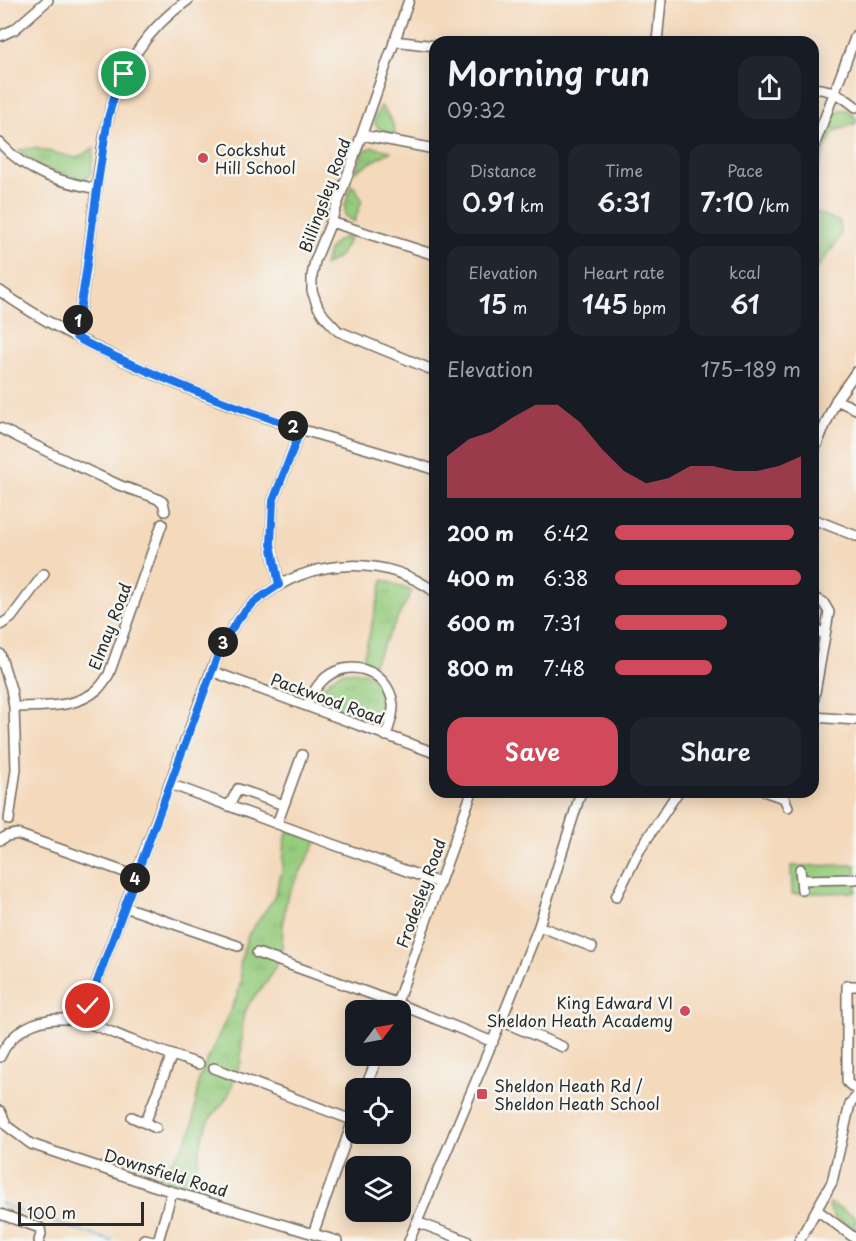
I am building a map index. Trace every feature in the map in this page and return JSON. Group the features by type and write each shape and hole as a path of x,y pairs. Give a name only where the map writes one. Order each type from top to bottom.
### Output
{"street":[{"path":"0,36 15,29 48,0"},
{"path":"76,337 108,118 114,97 124,74 144,40 173,10 188,0"},
{"name":"Billingsley Road","path":"409,0 331,222 315,261 312,291 318,307 332,326 346,335 429,369"},
{"path":"658,36 661,0"},
{"path":"819,133 856,34"},
{"path":"394,41 429,45"},
{"path":"819,88 835,92 856,108"},
{"path":"362,135 429,148"},
{"path":"0,143 11,154 37,172 64,182 97,189"},
{"path":"331,222 429,253"},
{"path":"0,291 76,337 144,370 202,394 301,429 429,468"},
{"path":"819,439 836,400 856,372"},
{"path":"836,400 856,409"},
{"path":"0,428 62,459 134,491 156,498 163,502 165,511"},
{"path":"279,585 271,544 273,501 301,429"},
{"path":"819,521 856,536"},
{"name":"Elmay Road","path":"14,707 52,706 79,701 98,689 110,674 162,524"},
{"path":"88,1006 211,671 222,644 237,621 257,600 279,585 300,574 320,568 361,565 375,567 415,579 429,588"},
{"path":"0,625 11,618 44,574"},
{"path":"819,600 823,602 829,612 819,666"},
{"path":"819,631 824,634"},
{"path":"0,654 14,707 15,769 9,820"},
{"path":"307,706 315,689 327,677 350,667 362,668 381,681 391,695 393,711 386,736"},
{"name":"Packwood Road","path":"211,671 429,751"},
{"path":"819,717 856,720"},
{"path":"277,824 302,755"},
{"path":"170,784 440,883"},
{"path":"229,806 238,789 284,805"},
{"name":"Frodesley Road","path":"398,1000 470,798"},
{"path":"409,1241 539,926 579,798"},
{"path":"616,897 639,850 674,798"},
{"path":"0,840 17,834 136,876"},
{"path":"800,869 802,885 856,879"},
{"path":"125,907 238,946"},
{"path":"539,926 592,947"},
{"path":"257,952 377,1000"},
{"path":"856,986 847,986 848,1082 856,1090"},
{"path":"411,1013 492,1042"},
{"path":"0,1057 10,1041 21,1030 37,1022 63,1018 84,1023 199,1064"},
{"path":"501,1021 563,1047"},
{"path":"145,1123 172,1055"},
{"path":"214,1068 345,1113"},
{"path":"799,1241 831,1182 850,1104 856,1096"},
{"name":"Downsfield Road","path":"0,1111 4,1128 31,1144 172,1192 337,1241"},
{"path":"132,1117 156,1128"},
{"path":"313,1234 345,1142"},
{"path":"158,1241 172,1192"},
{"path":"817,1210 856,1239"},
{"path":"0,1214 40,1228 39,1241"},
{"path":"417,1222 467,1241"}],"green space":[{"path":"381,106 389,116 395,135 376,125 375,118"},
{"path":"848,110 856,118 856,123 833,132 819,166 819,147 834,113"},
{"path":"372,147 391,151 356,171 364,151"},
{"path":"34,148 76,158 94,148 91,174 84,179 49,170 32,161 19,150"},
{"path":"351,185 362,200 354,222 345,215 345,205"},
{"path":"819,213 840,222 841,233 819,265"},
{"path":"350,236 340,254 324,266 331,246 338,240"},
{"path":"383,580 412,591 372,666 362,663"},
{"path":"343,672 363,672 370,675 381,686 388,710 384,724 318,700 327,683"},
{"path":"288,830 318,839 287,897 279,960 267,982 250,1002 243,1016 241,1062 231,1090 211,1117 203,1135 196,1189 159,1178 192,1130 199,1078 237,996 241,981 240,962 248,935 273,900 282,872"},
{"path":"856,865 856,892 792,894 791,866"},
{"path":"830,1203 856,1217 856,1229 834,1217 829,1207"}],"waterway":[{"path":"0,1203 112,1241"}],"place":[{"name":"Cockshut Hill School","path":"203,158"},
{"name":"King Edward VI Sheldon Heath Academy","path":"685,1011"},
{"name":"Sheldon Heath Rd / Sheldon Heath School","path":"482,1094"}],"route":[{"path":"88,1006 222,644 246,610 279,585 271,544 273,501 301,429 238,408 155,375 76,337 108,118 124,74"}]}
